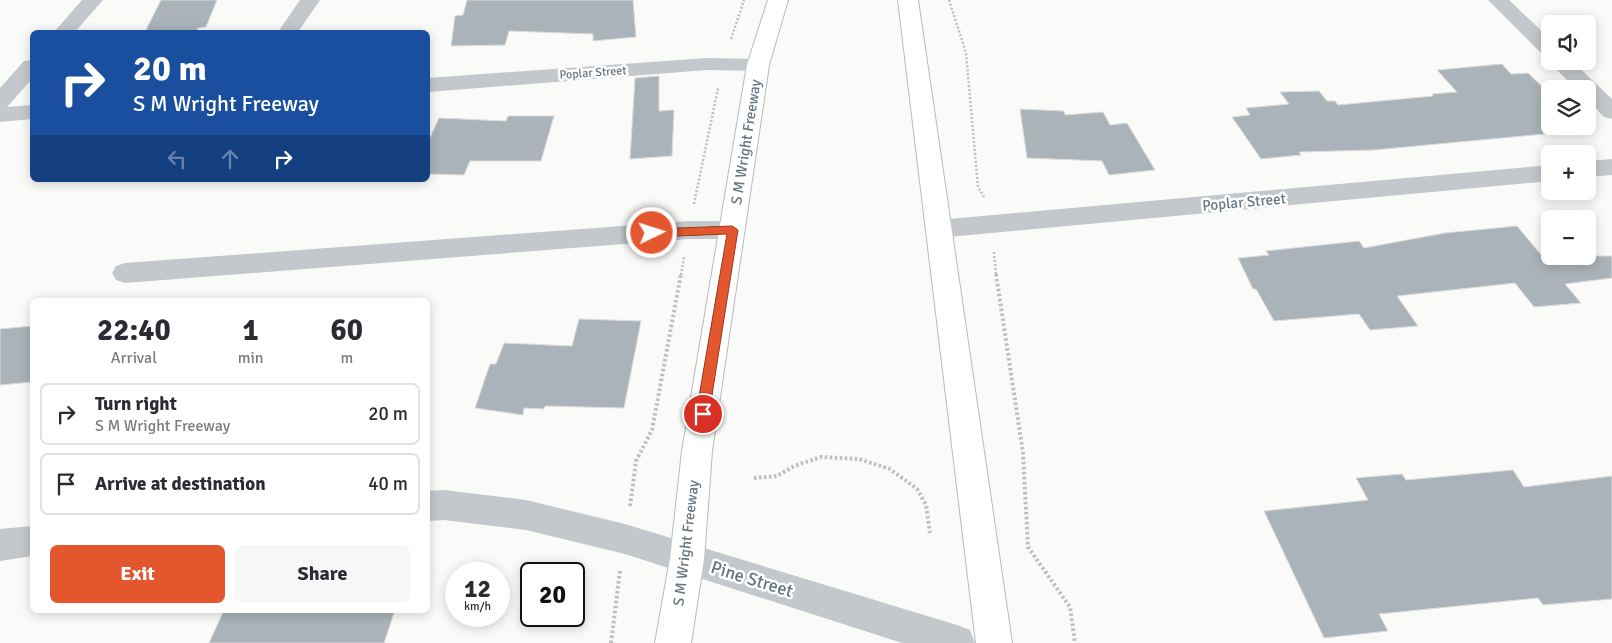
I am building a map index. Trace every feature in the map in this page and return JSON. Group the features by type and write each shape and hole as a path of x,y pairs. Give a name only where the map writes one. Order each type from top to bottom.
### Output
{"main road":[{"name":"S M Wright Freeway","path":"673,643 687,558 697,451 758,65 778,0"},
{"path":"908,0 994,643"}],"street":[{"path":"66,30 93,0"},
{"path":"289,30 310,0"},
{"path":"1498,0 1541,42"},
{"name":"Poplar Street","path":"430,85 722,64 758,65"},
{"path":"0,102 30,68"},
{"path":"1569,70 1612,112"},
{"path":"0,115 30,112"},
{"path":"1596,168 1612,167"},
{"name":"Poplar Street","path":"938,229 1541,174"},
{"path":"125,273 689,230 732,230"},
{"name":"Pine Street","path":"430,506 526,515 625,539 957,643"},
{"path":"0,545 30,541"}],"path":[{"path":"636,461 652,430 724,47 732,38 744,0"},
{"path":"948,0 966,53 978,187 987,204 991,225 998,297 1023,453 1028,547 1070,607 1075,643"},
{"path":"754,478 776,476 794,466 821,457 859,458 890,469 917,489 926,505 930,534"},
{"path":"610,633 611,643"}],"building":[{"path":"161,0 217,0 206,27 198,28 197,30 146,30"},
{"path":"467,0 633,0 636,37 593,41 593,34 509,31 505,45 451,46 455,16 463,15"},
{"path":"1502,64 1511,74 1528,73 1541,85 1541,134 1374,150 1299,152 1301,155 1261,159 1232,117 1250,115 1246,108 1289,104 1280,92 1319,91 1327,101 1335,101 1338,105 1457,92 1437,70"},
{"path":"659,76 659,111 674,110 672,156 630,159 635,78"},
{"path":"1020,109 1064,111 1065,115 1103,112 1110,125 1127,123 1155,170 1109,175 1102,161 1027,158"},
{"path":"508,116 554,116 541,161 470,161 464,175 430,174 430,138 439,118 506,121"},
{"path":"1517,226 1541,255 1541,265 1596,265 1596,256 1612,256 1612,278 1565,284 1581,303 1534,307 1515,283 1397,296 1418,326 1370,330 1359,314 1274,321 1256,289 1253,289 1238,258 1269,255 1266,251 1359,241 1364,248 1445,233"},
{"path":"579,319 641,321 624,408 545,406 544,409 524,408 523,415 475,408 490,364 496,364 504,343 572,346"},
{"path":"30,326 30,382 0,385 0,329"},
{"path":"1513,470 1524,487 1612,476 1612,599 1543,605 1538,598 1379,614 1388,631 1324,638 1264,511 1368,500 1356,478 1402,474 1406,480"},
{"path":"223,613 394,613 384,643 209,643"}],"route":[{"path":"652,233 689,230 732,230 703,414"}]}
